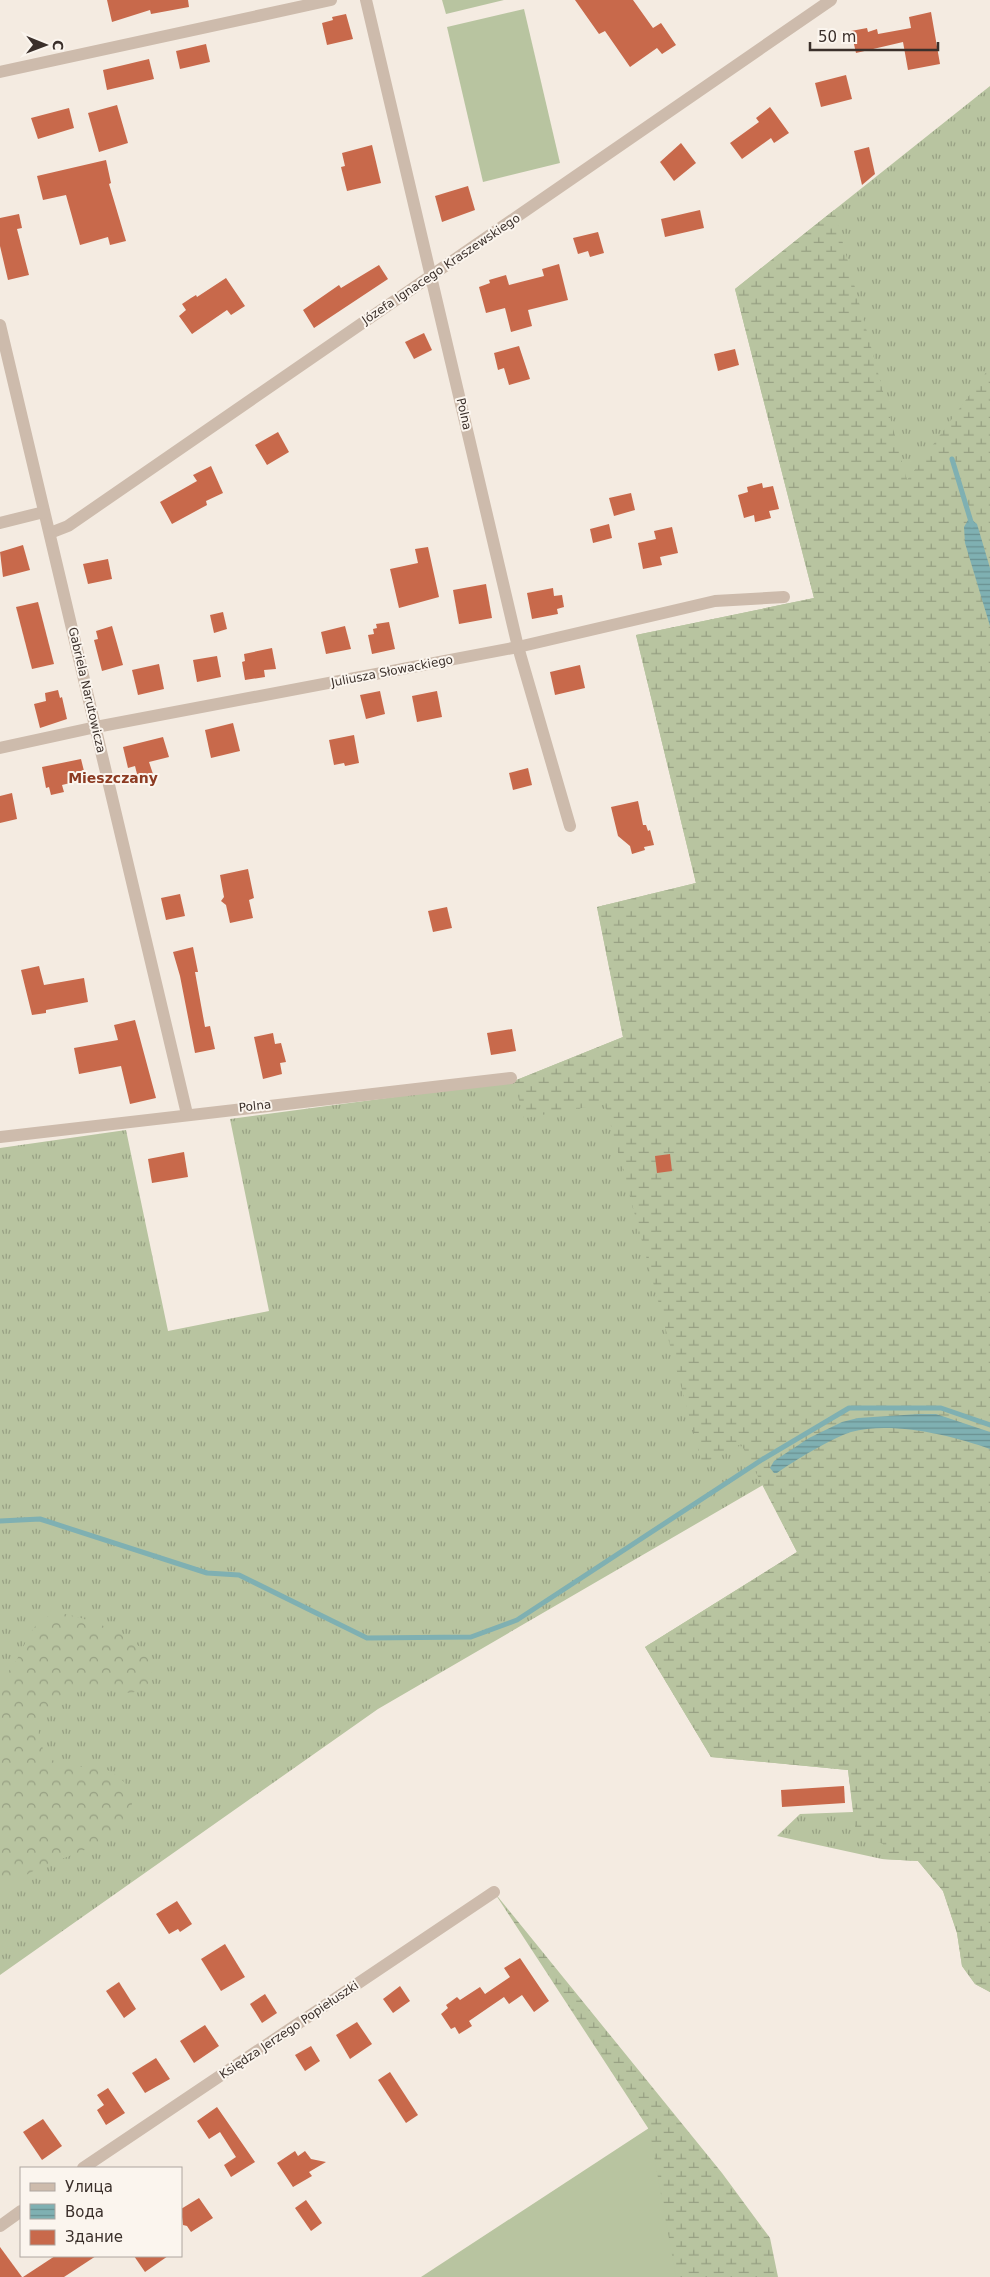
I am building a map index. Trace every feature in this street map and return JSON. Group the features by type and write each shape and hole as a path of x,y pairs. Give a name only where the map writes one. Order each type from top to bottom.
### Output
{"street":[{"path":"0,72 331,0"},
{"name":"Polna","path":"366,0 518,647 570,826"},
{"name":"Józefa Ignacego Kraszewskiego","path":"50,533 68,526 831,0"},
{"name":"Gabriela Narutowicza","path":"0,325 187,1114"},
{"path":"0,523 44,512"},
{"name":"Juliusza Słowackiego","path":"0,748 518,647 715,601 784,597"},
{"name":"Polna","path":"0,1137 511,1078"},
{"name":"Księdza Jerzego Popiełuszki","path":"84,2167 494,1892"},
{"path":"0,2226 20,2212"}],"green space":[{"path":"442,0 504,0 446,14"},
{"path":"524,9 560,163 483,182 447,27"},
{"path":"990,86 990,1992 975,1984 962,1966 957,1933 943,1891 918,1861 882,1859 777,1836 800,1814 853,1812 848,1770 711,1757 645,1647 797,1552 763,1485 378,1709 0,1975 0,1148 126,1130 168,1331 269,1311 230,1119 514,1081 623,1037 597,907 696,883 636,635 814,598 735,289"},
{"path":"834,210 907,480 990,367 990,1992 975,1984 962,1966 957,1933 943,1891 918,1861 882,1859 883,1844 856,1833 848,1770 711,1757 645,1647 797,1552 741,1444 702,1464 605,1104 524,1118 514,1081 623,1037 597,907 696,883 636,635 814,598 735,289"},
{"path":"65,1614 89,1620 118,1632 142,1649 149,1659 152,1675 145,1687 136,1692 126,1693 77,1688 65,1693 53,1702 39,1724 41,1745 50,1758 70,1767 95,1767 114,1774 126,1784 129,1790 132,1803 131,1811 126,1824 104,1841 40,1868 0,1891 0,1679 14,1664 29,1635 41,1620 51,1615"},
{"path":"494,1892 722,2173 770,2238 778,2277 675,2277 648,2128"},
{"path":"649,2128 676,2277 421,2277"}],"water":[{"path":"968,520 972,520 977,524 990,568 990,626 965,543 964,527"},
{"path":"936,1414 990,1432 990,1449 921,1431 884,1428 867,1429 851,1432 834,1439 777,1473 774,1473 770,1468 774,1461 809,1438 842,1422 858,1418"}],"building":[{"path":"107,0 188,0 189,7 151,14 150,10 112,22"},
{"path":"575,0 633,0 653,28 661,23 676,45 662,54 657,48 630,67 605,31 599,34"},
{"path":"931,12 940,64 908,70 903,42 856,53 851,31 867,28 868,32 877,29 878,34 911,28 909,17"},
{"path":"346,14 353,39 327,45 322,23 333,20 332,17"},
{"path":"206,44 210,62 180,69 176,51"},
{"path":"149,59 154,79 107,90 103,70"},
{"path":"846,75 852,99 821,107 815,83"},
{"path":"117,105 128,143 99,152 88,113"},
{"path":"770,107 789,133 774,143 771,138 742,159 730,143 759,122 756,118"},
{"path":"69,108 74,128 38,139 31,118"},
{"path":"681,143 696,163 674,181 660,162"},
{"path":"372,145 381,183 347,191 341,167 345,166 342,153"},
{"path":"869,147 875,174 862,185 854,151"},
{"path":"106,160 111,183 109,184 126,241 110,245 108,237 80,245 66,195 43,200 37,176"},
{"path":"468,186 475,210 442,222 435,196"},
{"path":"700,210 704,228 665,237 661,219"},
{"path":"19,214 22,228 17,229 29,275 8,280 0,246 0,218"},
{"path":"598,232 604,253 590,257 588,251 578,254 573,238"},
{"path":"559,264 568,300 528,310 532,326 511,332 505,308 486,313 479,287 490,283 489,280 506,275 509,285 544,276 542,269"},
{"path":"379,265 388,279 314,328 303,310 339,285 341,288"},
{"path":"226,278 245,306 231,315 227,310 192,334 179,316 186,310 182,304 196,295 197,297"},
{"path":"424,333 432,350 414,359 405,342"},
{"path":"519,346 530,379 509,385 504,368 498,370 494,353"},
{"path":"735,349 739,365 718,371 714,354"},
{"path":"278,432 289,452 267,465 255,445"},
{"path":"211,466 223,493 206,501 207,505 172,524 160,502 197,481 193,475"},
{"path":"762,483 763,488 773,486 779,509 769,511 771,518 755,522 754,515 744,518 738,495 748,492 747,487"},
{"path":"631,493 635,510 614,516 609,498"},
{"path":"609,524 612,538 593,543 590,529"},
{"path":"672,527 678,553 660,557 662,565 643,569 638,543 656,539 654,531"},
{"path":"23,545 30,570 3,577 0,552"},
{"path":"428,547 439,597 399,608 390,569 418,563 415,549"},
{"path":"108,559 112,579 88,584 83,564"},
{"path":"486,584 492,618 459,624 453,590"},
{"path":"553,588 554,596 562,595 564,607 557,609 558,614 532,619 527,593"},
{"path":"38,602 54,664 32,669 16,607"},
{"path":"223,612 227,629 214,633 210,615"},
{"path":"389,622 395,649 372,654 368,635 374,634 373,629 377,628 376,624"},
{"path":"112,626 123,665 102,671 94,640 98,639 96,631"},
{"path":"345,626 351,649 326,654 321,632"},
{"path":"272,648 276,669 264,670 265,677 245,680 242,662 245,661 244,654"},
{"path":"217,656 221,677 197,682 193,660"},
{"path":"159,664 164,689 138,695 132,670"},
{"path":"580,665 585,688 555,695 550,672"},
{"path":"58,690 60,698 62,697 67,719 40,728 34,704 46,701 45,693"},
{"path":"380,691 385,714 366,719 360,695"},
{"path":"437,691 442,717 417,722 412,696"},
{"path":"233,723 240,751 211,758 205,730"},
{"path":"354,735 359,763 345,766 344,763 334,765 329,740"},
{"path":"163,737 169,757 149,762 153,774 138,778 135,766 128,768 123,747"},
{"path":"81,759 86,779 62,785 64,792 51,795 49,787 46,788 42,767"},
{"path":"528,768 532,785 513,790 509,773"},
{"path":"12,793 17,819 0,823 0,796"},
{"path":"638,801 643,825 646,825 648,831 650,830 654,845 644,847 645,850 632,854 630,846 618,836 611,807"},
{"path":"248,869 254,898 249,900 253,918 230,923 226,905 221,901 224,897 220,875"},
{"path":"180,894 185,916 166,920 161,898"},
{"path":"447,907 452,928 433,932 428,911"},
{"path":"193,947 198,972 195,972 205,1027 210,1026 215,1049 195,1053 180,976 173,952"},
{"path":"39,966 44,985 84,978 88,1002 46,1010 46,1013 32,1015 21,970"},
{"path":"135,1020 156,1098 130,1104 121,1066 79,1074 74,1048 118,1040 114,1025"},
{"path":"512,1029 516,1051 491,1055 487,1033"},
{"path":"273,1033 275,1044 281,1043 286,1062 280,1063 282,1074 263,1079 254,1037"},
{"path":"184,1152 188,1177 152,1183 148,1159"},
{"path":"670,1154 672,1171 657,1173 655,1156"},
{"path":"844,1786 845,1803 782,1807 781,1790"},
{"path":"177,1901 192,1924 180,1932 178,1929 169,1934 156,1914"},
{"path":"225,1944 245,1977 221,1991 201,1959"},
{"path":"520,1958 549,2001 534,2012 522,1995 509,2004 504,1997 469,2021 472,2026 459,2034 455,2027 451,2029 441,2014 448,2008 446,2005 457,1997 460,2000 480,1987 485,1994 510,1977 504,1968"},
{"path":"119,1982 136,2009 124,2018 106,1991"},
{"path":"400,1986 410,2001 393,2013 383,1999"},
{"path":"265,1994 277,2013 262,2023 250,2004"},
{"path":"357,2022 372,2044 350,2059 336,2035"},
{"path":"205,2025 219,2046 194,2063 180,2041"},
{"path":"311,2046 320,2061 305,2071 295,2055"},
{"path":"156,2058 170,2079 145,2093 132,2073"},
{"path":"390,2072 418,2115 406,2123 378,2080"},
{"path":"108,2088 125,2113 106,2125 97,2110 104,2105 97,2095"},
{"path":"217,2107 255,2162 231,2177 224,2165 236,2157 220,2132 209,2139 197,2121"},
{"path":"43,2119 62,2146 42,2160 23,2132"},
{"path":"295,2151 298,2156 305,2151 311,2159 326,2162 309,2172 312,2176 293,2187 277,2163"},
{"path":"199,2198 213,2218 191,2232 187,2226 183,2225 182,2208"},
{"path":"306,2200 322,2223 311,2231 295,2208"},
{"path":"0,2247 22,2277 0,2277"},
{"path":"53,2257 94,2257 64,2277 23,2277"},
{"path":"135,2257 167,2257 145,2272"}],"waterway":[{"path":"952,459 972,525"},
{"path":"0,1521 40,1519 207,1573 239,1575 367,1638 471,1637 517,1620 763,1459 849,1408 941,1408 990,1425"}],"district":[{"name":"Mieszczany","path":"113,778"}]}
